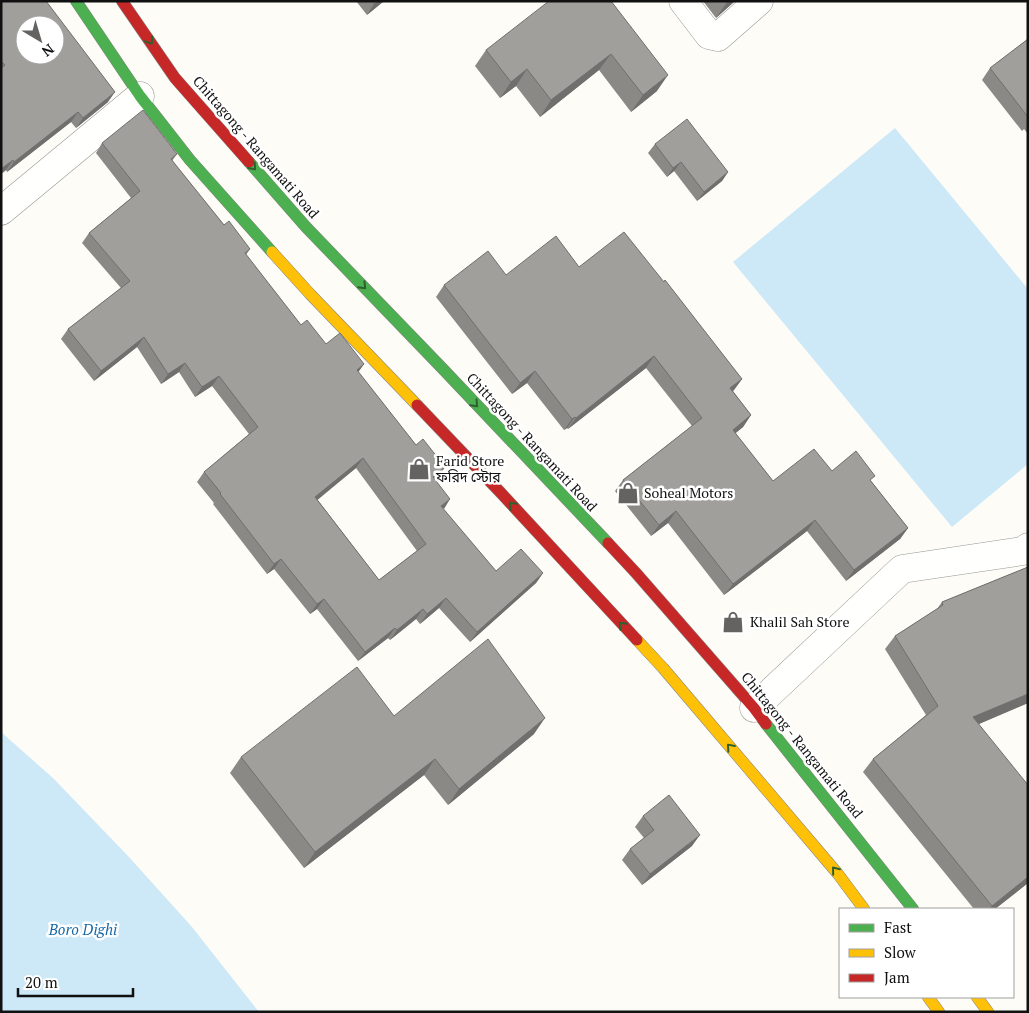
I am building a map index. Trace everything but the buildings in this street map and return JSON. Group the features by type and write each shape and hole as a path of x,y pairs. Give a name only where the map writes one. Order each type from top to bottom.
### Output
{"highway":[{"path":"76,1 140,96 190,160 310,294 501,493 663,668 838,874 863,908"},
{"name":"Chittagong - Rangamati Road","path":"122,1 175,78 306,227 636,573 754,708 912,908"},
{"path":"929,998 939,1012"},
{"path":"978,998 988,1012"}],"street":[{"path":"683,1 709,35 718,37 759,1"},
{"path":"1,211 140,96"},
{"path":"754,708 902,569 1023,551 1028,547"}],"water":[{"path":"895,128 1028,289 1028,464 952,527 733,262"},
{"name":"Boro Dighi","path":"1,732 53,778 128,856 192,927 259,1012 1,1012"}],"traffic: fast":[{"path":"76,1 140,96 190,160 272,252"},
{"path":"249,162 306,227 608,543"},
{"path":"766,724 912,908"}],"traffic: slow":[{"path":"272,252 417,405"},
{"path":"637,640 838,874 863,908"},
{"path":"929,998 939,1012"},
{"path":"978,998 988,1012"}],"traffic: jam":[{"path":"122,1 175,78 249,162"},
{"path":"417,405 637,640"},
{"path":"608,543 766,724"}],"place":[{"name":"Farid Store ফরিদ স্টোর","path":"419,469"},
{"name":"Soheal Motors","path":"628,493"},
{"name":"Khalil Sah Store","path":"733,622"}]}
